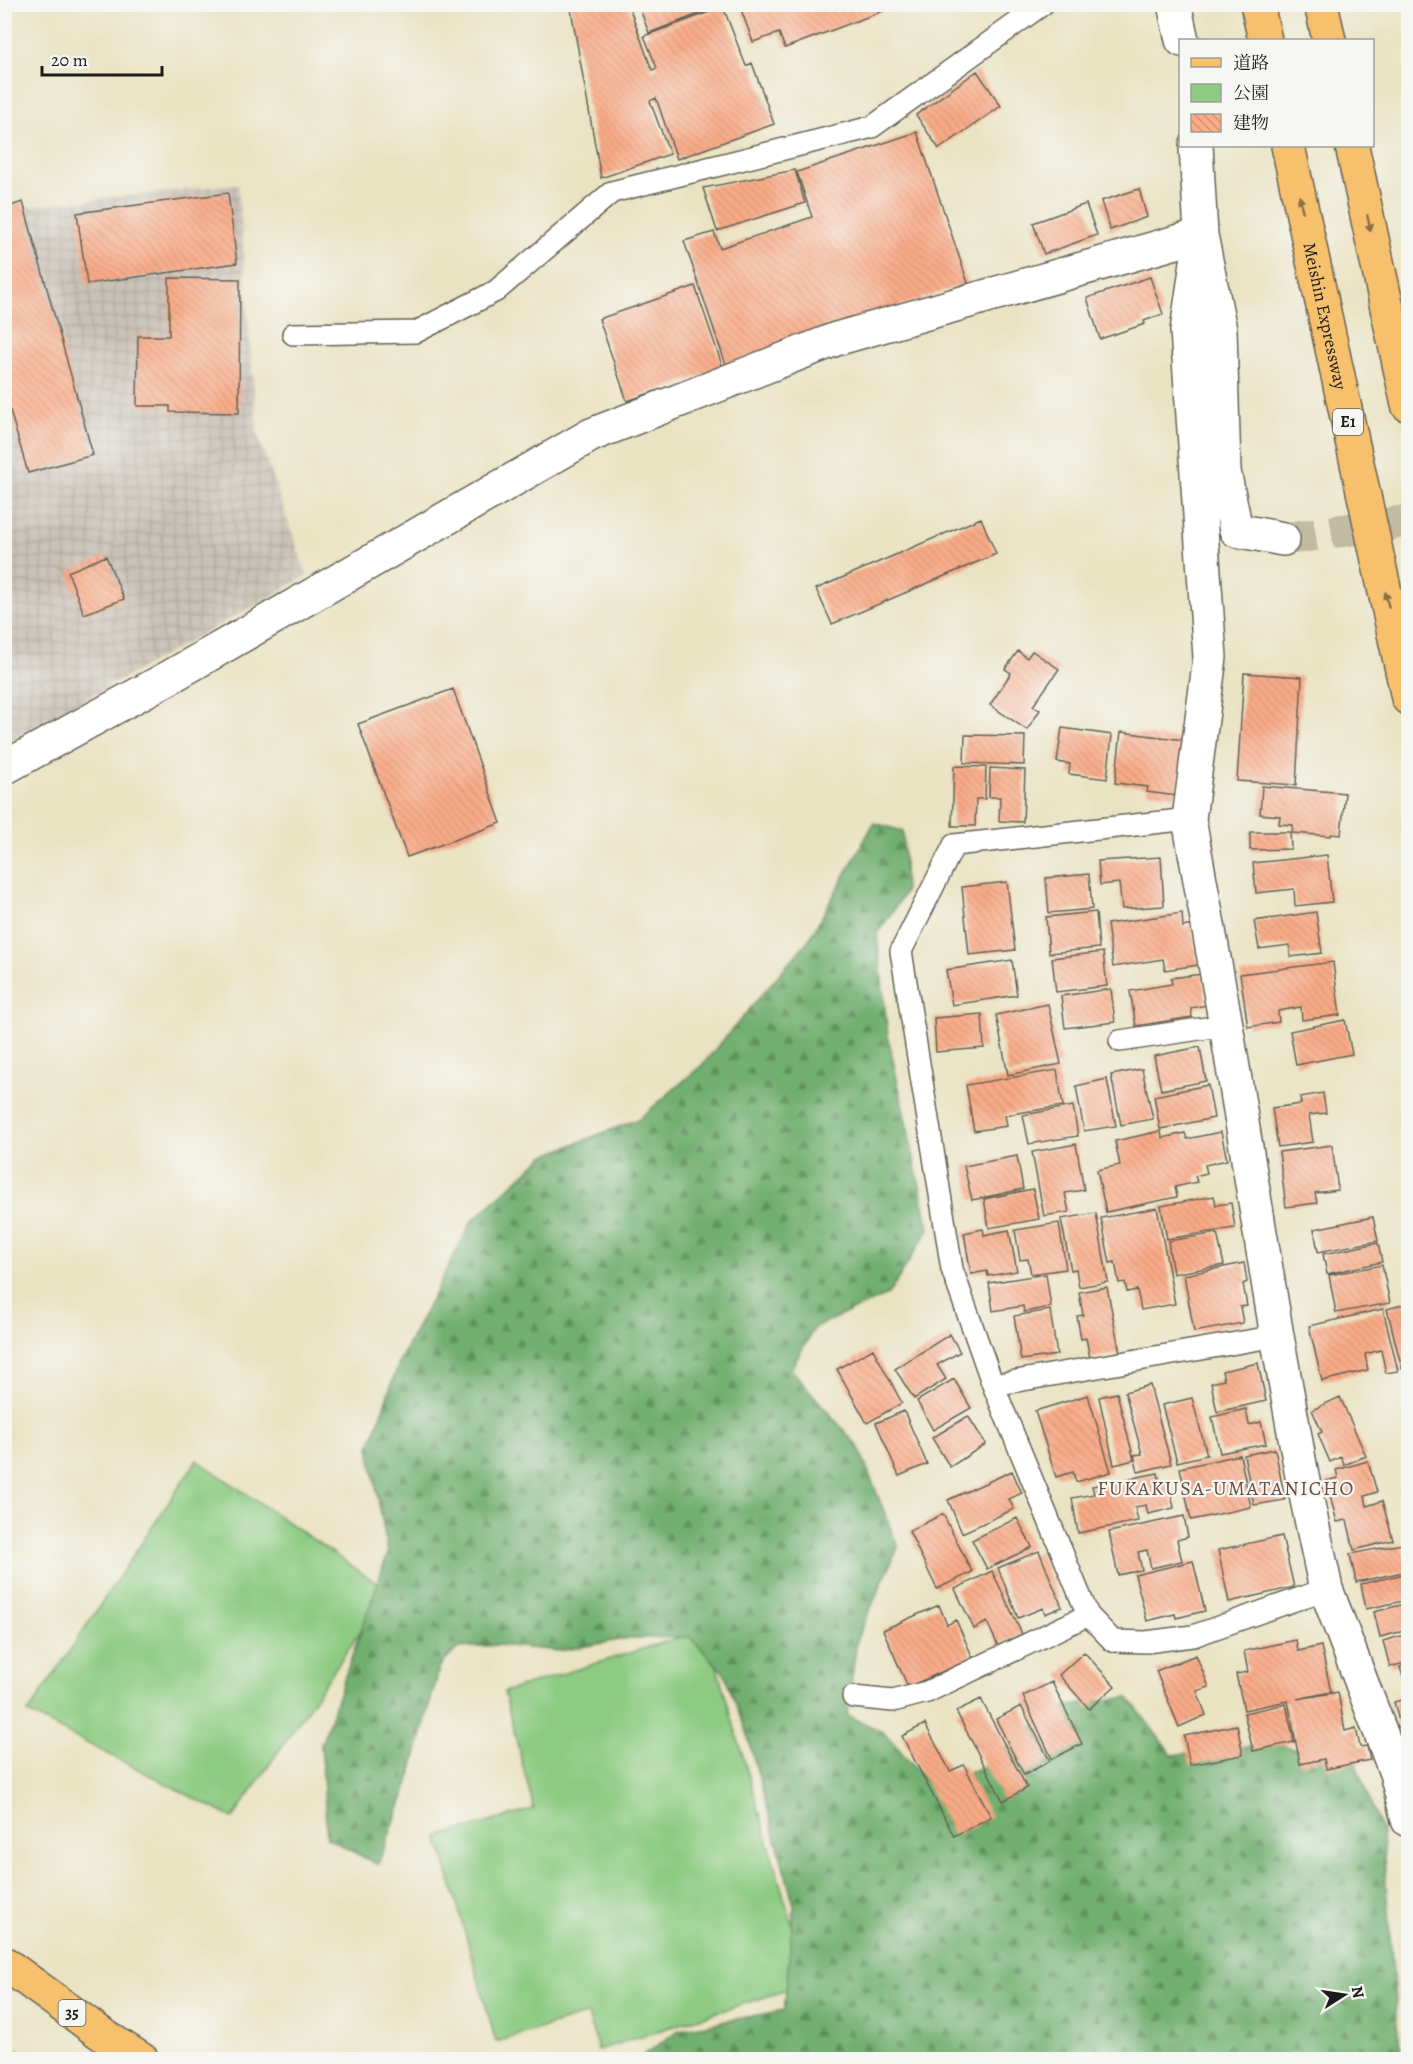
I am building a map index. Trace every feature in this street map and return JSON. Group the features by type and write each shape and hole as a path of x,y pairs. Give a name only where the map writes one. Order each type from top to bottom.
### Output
{"main road":[{"path":"1257,4 1265,39"},
{"path":"1321,4 1329,39"},
{"name":"Meishin Expressway","path":"1288,147 1408,698"},
{"path":"1352,147 1408,405"},
{"name":"35","path":"4,1963 103,2036 142,2060"}],"street":[{"path":"1174,4 1182,39"},
{"path":"1196,147 1201,235 1220,330 1224,471 1236,530 1283,539"},
{"path":"4,768 180,671 591,435 836,339 1201,235"},
{"path":"1201,235 1187,331 1210,657 1189,819 1226,1025 1277,1336 1302,1476 1326,1589 1396,1773 1408,1821"}],"lane":[{"path":"293,334 416,332 496,291 612,192 872,127 1043,4"},
{"path":"1189,819 954,845 901,951 952,1269 993,1385 1088,1615 1113,1641 1146,1642 1193,1636 1326,1589"},
{"path":"1120,1041 1226,1025"},
{"path":"993,1385 1277,1336"},
{"path":"853,1697 893,1701 927,1692 1088,1615"}],"shaded area":[{"path":"238,184 257,433 307,576 5,744 5,209"}],"green space":[{"path":"874,823 903,831 905,893 877,934 888,1037 929,1229 888,1295 815,1327 791,1369 859,1448 898,1547 857,1639 847,1715 885,1733 929,1784 981,1768 1058,1708 1128,1697 1172,1755 1276,1744 1355,1762 1382,1832 1396,2016 1402,2059 638,2059 679,2030 784,2010 794,1905 747,1734 724,1673 690,1637 630,1638 560,1651 498,1645 458,1648 440,1666 408,1785 378,1865 327,1838 321,1745 388,1553 369,1448 400,1360 472,1221 544,1156 639,1119 702,1065 810,938"},
{"path":"197,1460 388,1591 233,1818 28,1713"},
{"path":"706,1629 809,1983 598,2050 588,2014 496,2042 438,1837 534,1809 504,1692"},
{"path":"5,2049 53,2056 64,2059 5,2059"}],"building":[{"path":"570,4 628,4 652,70 657,68 644,36 723,7 746,66 752,63 774,124 677,159 656,98 650,101 670,154 601,178"},
{"path":"638,4 716,4 717,7 649,33"},
{"path":"739,4 899,5 785,48 779,33 753,42"},
{"path":"977,71 1001,106 939,149 916,115"},
{"path":"917,132 968,283 726,365 684,241 714,232 720,248 812,217 797,172"},
{"path":"795,170 805,203 717,231 703,188"},
{"path":"1139,189 1147,217 1110,230 1101,201"},
{"path":"228,193 237,263 87,284 77,213"},
{"path":"23,202 93,455 28,473 4,390 4,208"},
{"path":"1086,204 1097,235 1044,254 1033,223"},
{"path":"1150,277 1163,314 1144,321 1145,324 1100,339 1087,298"},
{"path":"169,278 240,279 239,413 170,412 170,406 137,406 138,336 169,336"},
{"path":"695,286 723,368 627,401 599,319"},
{"path":"981,518 996,554 832,624 816,589"},
{"path":"106,556 124,599 84,614 68,572"},
{"path":"1018,651 1027,658 1032,651 1059,669 1033,706 1040,710 1027,730 990,705 1011,673 1005,669"},
{"path":"1244,673 1302,677 1296,785 1237,781"},
{"path":"453,689 501,823 407,857 358,724"},
{"path":"1062,728 1112,735 1107,779 1069,774 1070,764 1057,762"},
{"path":"1121,732 1184,740 1177,796 1147,792 1148,787 1115,783"},
{"path":"965,735 1025,736 1024,765 964,763"},
{"path":"954,766 986,767 985,799 976,799 975,826 952,826"},
{"path":"990,768 1025,770 1023,822 999,821 1000,797 989,797"},
{"path":"1262,786 1345,793 1341,835 1292,833 1293,825 1279,824 1280,816 1260,814"},
{"path":"1250,832 1290,832 1291,849 1250,850"},
{"path":"1327,855 1332,902 1295,906 1294,889 1256,893 1253,863"},
{"path":"1161,857 1164,906 1122,909 1119,883 1100,885 1098,861"},
{"path":"1089,874 1092,909 1049,913 1046,878"},
{"path":"1007,882 1015,950 969,955 962,887"},
{"path":"1096,912 1099,948 1049,953 1046,917"},
{"path":"1316,912 1322,953 1291,957 1289,945 1259,949 1254,921"},
{"path":"1182,913 1183,927 1192,925 1198,965 1165,970 1163,959 1113,967 1107,924"},
{"path":"1103,952 1107,986 1056,992 1052,958"},
{"path":"1012,960 1017,995 952,1005 946,970"},
{"path":"1333,962 1340,1015 1302,1020 1301,1007 1278,1011 1279,1022 1248,1027 1240,974"},
{"path":"1202,974 1207,1005 1191,1008 1192,1017 1136,1026 1130,991 1172,984 1171,978"},
{"path":"1111,989 1115,1022 1065,1028 1061,996"},
{"path":"1048,1004 1061,1064 1008,1075 996,1015"},
{"path":"982,1014 984,1048 936,1052 934,1018"},
{"path":"1345,1020 1352,1054 1296,1065 1290,1031"},
{"path":"1200,1047 1206,1081 1161,1090 1154,1056"},
{"path":"1142,1069 1153,1119 1121,1125 1111,1075"},
{"path":"1057,1070 1063,1106 1005,1115 1007,1126 974,1131 966,1085"},
{"path":"1107,1079 1116,1126 1084,1131 1076,1086"},
{"path":"1208,1085 1214,1118 1160,1129 1154,1096"},
{"path":"1323,1093 1326,1113 1309,1115 1313,1142 1278,1147 1272,1108 1301,1104 1300,1097"},
{"path":"1073,1106 1078,1136 1029,1144 1023,1115"},
{"path":"1161,1131 1162,1138 1185,1133 1187,1139 1221,1132 1227,1160 1205,1165 1207,1173 1195,1176 1197,1182 1175,1187 1177,1197 1106,1212 1097,1170 1120,1165 1115,1141"},
{"path":"1076,1144 1084,1190 1065,1193 1069,1212 1044,1216 1032,1152"},
{"path":"1332,1145 1338,1190 1315,1193 1317,1203 1286,1207 1279,1152"},
{"path":"1017,1156 1023,1189 972,1200 964,1166"},
{"path":"1033,1189 1039,1219 989,1228 984,1199"},
{"path":"1214,1196 1216,1205 1231,1203 1235,1228 1167,1239 1161,1206"},
{"path":"1157,1208 1175,1304 1141,1310 1137,1290 1127,1292 1125,1282 1119,1283 1115,1262 1110,1263 1101,1218"},
{"path":"1096,1213 1108,1282 1079,1287 1076,1269 1071,1270 1061,1219"},
{"path":"1373,1217 1378,1241 1318,1252 1314,1229"},
{"path":"1059,1223 1066,1269 1031,1274 1028,1259 1020,1260 1015,1230"},
{"path":"983,1229 984,1235 1009,1230 1017,1271 988,1276 987,1271 971,1274 964,1233"},
{"path":"1217,1233 1224,1265 1173,1274 1168,1241"},
{"path":"1378,1243 1382,1262 1327,1274 1323,1254"},
{"path":"1244,1263 1247,1282 1243,1284 1247,1306 1240,1307 1243,1323 1194,1332 1184,1275"},
{"path":"1382,1265 1390,1303 1336,1313 1329,1275"},
{"path":"1046,1274 1051,1307 1024,1312 1023,1306 993,1311 989,1283"},
{"path":"1107,1287 1120,1353 1090,1358 1086,1338 1081,1339 1077,1316 1083,1315 1079,1292"},
{"path":"1408,1303 1408,1368 1402,1369 1387,1309"},
{"path":"1383,1309 1398,1371 1386,1373 1381,1350 1365,1354 1368,1370 1322,1381 1309,1326"},
{"path":"1050,1310 1057,1355 1021,1360 1014,1316"},
{"path":"950,1334 960,1352 937,1365 946,1379 914,1399 895,1369"},
{"path":"873,1349 902,1403 867,1423 837,1369"},
{"path":"1258,1363 1266,1401 1217,1412 1211,1383 1224,1380 1222,1371"},
{"path":"954,1379 971,1408 933,1430 917,1401"},
{"path":"1150,1385 1171,1464 1138,1472 1134,1455 1142,1454 1125,1392"},
{"path":"1117,1393 1134,1460 1114,1465 1099,1397"},
{"path":"1088,1395 1111,1472 1076,1482 1073,1472 1056,1477 1035,1411"},
{"path":"1340,1397 1366,1456 1344,1465 1341,1457 1330,1462 1318,1434 1322,1432 1312,1410"},
{"path":"1192,1398 1207,1455 1177,1462 1162,1405"},
{"path":"1246,1409 1249,1425 1261,1422 1266,1444 1220,1453 1212,1417"},
{"path":"904,1411 927,1464 899,1476 876,1423"},
{"path":"968,1416 986,1444 950,1467 932,1438"},
{"path":"1275,1449 1285,1500 1254,1505 1244,1455"},
{"path":"1240,1455 1251,1507 1191,1520 1180,1468"},
{"path":"1368,1461 1377,1492 1365,1496 1367,1506 1382,1501 1393,1540 1354,1550 1347,1520 1337,1522 1326,1481 1338,1478 1336,1470"},
{"path":"1012,1471 1022,1493 1009,1499 1014,1509 962,1533 948,1500"},
{"path":"1158,1473 1160,1484 1169,1482 1174,1508 1148,1514 1146,1505 1135,1507 1138,1521 1078,1533 1072,1498 1094,1494 1092,1486"},
{"path":"943,1514 972,1572 937,1589 909,1531"},
{"path":"1184,1516 1188,1537 1177,1540 1182,1561 1151,1568 1147,1550 1138,1552 1142,1570 1118,1575 1109,1532"},
{"path":"1017,1518 1032,1547 987,1569 972,1540"},
{"path":"1282,1536 1294,1587 1229,1602 1218,1550"},
{"path":"1402,1544 1408,1571 1356,1582 1350,1554"},
{"path":"1039,1551 1062,1607 1045,1614 1043,1608 1018,1618 998,1568"},
{"path":"1193,1561 1205,1611 1176,1618 1175,1614 1147,1621 1135,1575"},
{"path":"992,1571 1022,1634 998,1646 987,1622 974,1629 955,1589"},
{"path":"1408,1573 1408,1600 1366,1609 1361,1584"},
{"path":"1408,1603 1408,1630 1380,1637 1374,1612"},
{"path":"939,1605 947,1625 956,1620 973,1658 908,1687 883,1630"},
{"path":"1408,1634 1408,1662 1390,1667 1383,1641"},
{"path":"1296,1640 1298,1651 1321,1646 1331,1692 1297,1699 1338,1692 1345,1731 1356,1728 1360,1747 1367,1746 1370,1760 1326,1769 1324,1759 1300,1764 1288,1701 1244,1710 1236,1674 1248,1672 1244,1651"},
{"path":"1084,1652 1115,1686 1089,1709 1059,1675"},
{"path":"1196,1655 1209,1687 1197,1691 1206,1715 1179,1727 1156,1671"},
{"path":"1408,1664 1408,1694 1400,1667"},
{"path":"1052,1682 1082,1744 1052,1759 1023,1696"},
{"path":"981,1699 1027,1788 1003,1801 956,1711"},
{"path":"1406,1699 1408,1728 1405,1719 1399,1721 1394,1702"},
{"path":"1286,1704 1294,1742 1253,1751 1244,1713"},
{"path":"1021,1706 1050,1761 1024,1775 996,1719"},
{"path":"925,1724 950,1771 964,1765 991,1817 954,1836 902,1736"},
{"path":"1237,1725 1243,1755 1190,1765 1184,1736"}],"tunnel":[{"path":"1283,539 1408,521"}],"district":[{"name":"FUKAKUSA-UMATANICHO","path":"1226,1488"}]}
